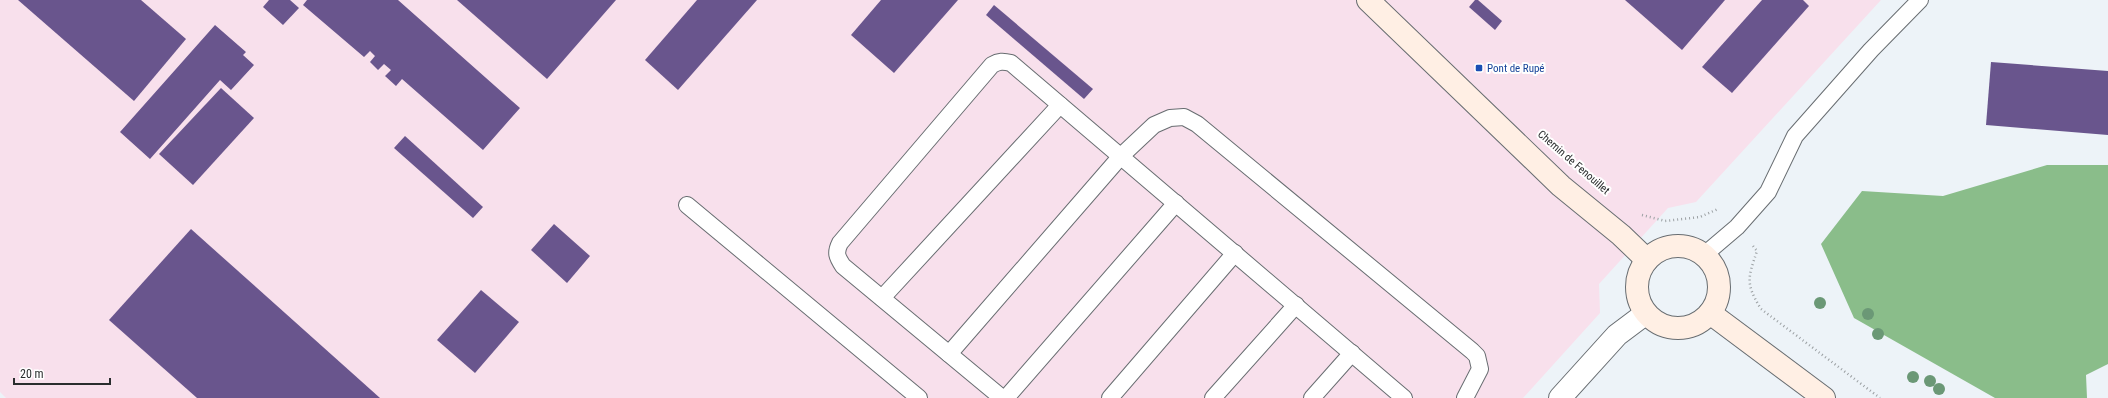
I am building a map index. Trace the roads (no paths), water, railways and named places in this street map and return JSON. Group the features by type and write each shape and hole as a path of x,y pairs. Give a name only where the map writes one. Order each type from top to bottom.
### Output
{"street":[{"path":"1368,0 1561,186 1621,235 1647,260"},
{"path":"1681,246 1693,249 1704,255 1712,265 1718,277 1719,289 1716,302 1710,313 1701,322 1678,329 1665,327 1654,322 1646,314 1637,296 1637,277 1647,260 1656,252 1668,247 1681,246"},
{"path":"1710,313 1824,398"},
{"path":"1560,398 1617,335 1646,314"}],"lane":[{"path":"1704,255 1737,227 1768,192 1795,136 1871,50 1920,0"},
{"path":"1002,398 882,298 837,258 836,251 840,243 992,65 998,61 1012,63 1404,398"},
{"path":"882,298 1060,105"},
{"path":"949,354 1121,156 1154,125 1170,118 1184,117 1197,124 1477,356 1480,370 1464,398"},
{"path":"1006,398 1176,203"},
{"path":"687,204 919,398"},
{"path":"1110,398 1235,253"},
{"path":"1213,398 1296,305"},
{"path":"1312,398 1352,353"}],"place":[{"name":"Pont de Rupé","path":"1479,68"}]}
